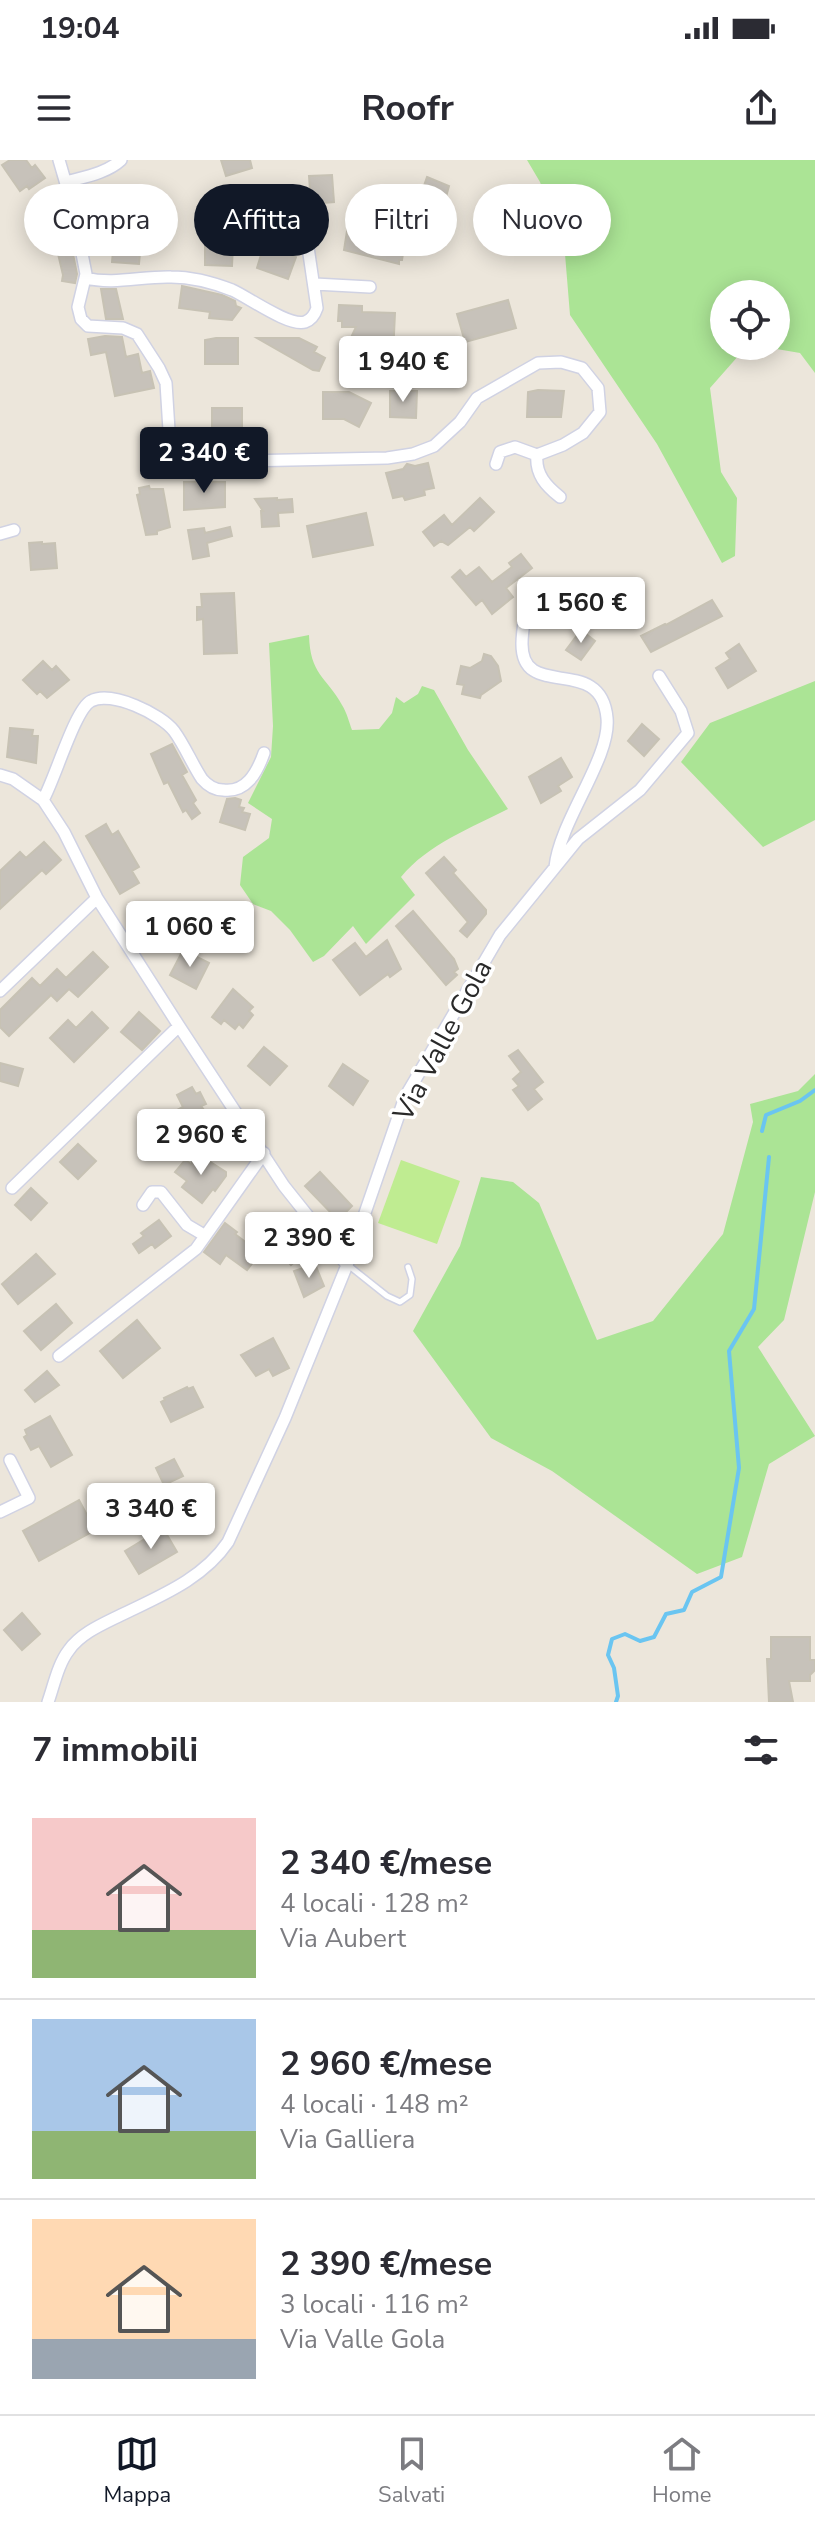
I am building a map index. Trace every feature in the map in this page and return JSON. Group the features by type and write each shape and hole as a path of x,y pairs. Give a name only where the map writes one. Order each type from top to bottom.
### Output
{"street":[{"path":"59,160 86,274 78,307 81,319 88,326 123,328 137,334 166,383 173,455 182,460 387,458 413,454 434,446 460,422 477,398 538,363 561,362 582,368 598,388 600,412 583,433 537,455 515,447 500,452 496,464"},
{"path":"66,182 97,173 121,160"},
{"path":"85,278 104,283 186,278 231,290 293,322 304,323 317,308 310,256"},
{"path":"315,284 370,287"},
{"path":"537,455 536,463 546,485 560,497"},
{"path":"0,534 14,530"},
{"path":"527,600 522,644 527,663 537,674 581,680 595,688 604,704 608,721 604,744 557,848 555,868"},
{"name":"Via Valle Gola","path":"48,1702 69,1648 97,1626 174,1589 215,1561 228,1542 285,1418 347,1265 405,1097 500,935 578,839 640,790 688,733 681,711 659,676"},
{"path":"43,800 79,714 91,701 109,699 136,705 172,728 204,781 215,790 232,791 245,785 257,771 264,753"},
{"path":"0,775 13,779 43,800 64,832 97,898 179,1026 284,1186 347,1265"},
{"path":"0,991 97,898"},
{"path":"12,1188 179,1026"},
{"path":"59,1356 196,1249 264,1153"},
{"path":"143,1205 152,1192 161,1192 187,1225 204,1235"},
{"path":"0,1512 29,1498 10,1460"}],"lane":[{"path":"347,1265 387,1296 400,1302 410,1295 412,1279 408,1267"}],"green space":[{"path":"527,160 815,160 815,373 800,353 790,351 790,280 710,280 710,360 735,360 710,388 721,472 737,498 735,556 722,563 657,444 570,315 565,256 611,256 611,184 540,182"},
{"path":"309,635 312,659 342,705 352,730 379,729 392,713 396,697 404,703 418,694 422,686 434,690 468,750 508,809 451,838 412,865 401,877 415,895 366,944 353,926 324,956 313,962 290,930 271,911 253,904 240,885 243,857 269,838 272,819 248,803 271,757 273,726 269,643"},
{"path":"815,681 815,820 763,847 681,762 710,723"},
{"path":"815,1074 815,1192 784,1320 758,1347 815,1436 769,1464 742,1557 697,1574 552,1471 491,1438 413,1331 460,1246 481,1177 513,1182 539,1203 597,1340 653,1321 723,1234 753,1122 750,1104 798,1091"},
{"path":"401,1160 460,1181 437,1244 378,1223"}],"building":[{"path":"10,160 26,160 32,168 35,165 45,178 36,184 24,184 20,191 2,165"},
{"path":"221,160 250,160 252,168 226,176"},
{"path":"332,175 334,202 329,202 329,184 310,184 309,176"},
{"path":"427,177 444,184 425,184"},
{"path":"59,256 73,256 77,274 75,283 62,281"},
{"path":"113,256 140,256 139,264 112,262"},
{"path":"205,256 232,256 232,266 205,265"},
{"path":"261,256 296,257 288,279 257,268"},
{"path":"368,256 403,256 399,264"},
{"path":"182,286 222,295 241,308 232,320 209,318 210,312 179,308"},
{"path":"101,289 116,289 123,319 106,319"},
{"path":"508,300 516,328 465,342 457,314"},
{"path":"339,305 362,306 362,312 395,313 393,355 401,356 400,369 376,368 377,359 364,359 364,355 347,346 356,327 342,327 342,321 338,321"},
{"path":"122,337 126,357 138,354 142,373 150,371 154,388 115,396 106,352 91,355 88,339"},
{"path":"238,338 238,364 205,364 205,340"},
{"path":"257,338 299,338 317,347 314,352 325,358 319,371 313,370"},
{"path":"390,391 417,391 416,418 390,417"},
{"path":"564,391 561,417 527,417 528,392"},
{"path":"323,392 349,392 371,403 359,427 344,419 323,419"},
{"path":"212,408 242,408 242,433 212,433"},
{"path":"428,463 434,488 424,490 425,495 405,500 403,496 393,498 386,473 403,469 407,464"},
{"path":"184,482 225,482 225,507 184,510"},
{"path":"149,486 150,489 163,489 170,527 157,531 157,534 146,535 137,495 140,494 139,488"},
{"path":"480,498 494,512 474,531 470,527 448,545 441,541 434,546 423,532 444,515 452,525"},
{"path":"255,499 292,499 293,512 278,513 279,526 262,527 263,511"},
{"path":"366,513 373,545 313,557 307,526"},
{"path":"230,527 232,536 207,543 209,556 193,559 188,530 204,528 205,533"},
{"path":"29,543 55,543 57,568 31,570"},
{"path":"521,554 532,568 506,588 513,597 492,614 482,600 476,605 452,577 460,570 466,577 479,567 492,582 512,567 509,563"},
{"path":"234,593 237,653 204,654 203,619 197,620 197,607 202,607 201,594"},
{"path":"712,600 722,616 651,652 641,636"},
{"path":"581,630 595,641 581,660 566,650"},
{"path":"739,644 756,671 728,688 716,668 730,659 726,653"},
{"path":"484,654 491,656 498,666 501,681 480,698 462,694 464,685 457,684 461,666 470,668 482,661"},
{"path":"43,661 52,670 56,666 69,680 47,698 40,691 37,694 23,680"},
{"path":"642,724 659,739 644,756 628,741"},
{"path":"10,728 33,730 32,736 38,736 36,763 7,757"},
{"path":"172,744 187,772 182,775 200,813 192,819 186,810 183,812 168,782 164,784 151,754"},
{"path":"561,758 572,777 558,786 561,791 541,803 529,777"},
{"path":"227,799 241,800 239,807 244,808 242,812 250,814 245,830 220,822"},
{"path":"106,824 112,835 118,831 139,867 132,871 139,883 120,894 86,836"},
{"path":"44,842 61,860 46,874 42,870 0,909 0,871 20,852 26,858"},
{"path":"444,857 456,870 453,873 486,910 467,937 460,931 468,922 426,873"},
{"path":"413,911 454,959 457,975 446,985 396,926"},
{"path":"148,914 165,930 150,946 133,931"},
{"path":"387,940 401,969 390,977 388,974 360,995 333,960 355,943 366,957"},
{"path":"183,950 209,963 196,989 170,975"},
{"path":"93,952 108,967 78,997 69,989 57,1001 51,995 9,1036 0,1027 0,1010 32,978 40,986 57,969 66,978"},
{"path":"233,989 253,1007 249,1011 253,1015 243,1028 239,1024 235,1029 224,1020 221,1024 212,1017"},
{"path":"92,1012 108,1028 74,1062 50,1038 68,1020 76,1028"},
{"path":"139,1012 160,1031 142,1050 121,1032"},
{"path":"264,1047 287,1066 270,1085 248,1066"},
{"path":"518,1050 543,1082 534,1089 542,1099 528,1110 513,1090 519,1086 513,1079 521,1072 509,1056"},
{"path":"0,1063 23,1069 18,1086 0,1081"},
{"path":"343,1064 368,1081 353,1105 329,1086"},
{"path":"192,1087 196,1094 200,1092 206,1104 201,1106 204,1110 181,1122 185,1131 163,1143 166,1148 149,1158 139,1139 162,1127 158,1120 183,1107 177,1095"},
{"path":"230,1120 242,1138 229,1151 214,1137"},
{"path":"78,1144 96,1161 78,1179 60,1162"},
{"path":"198,1154 226,1172 215,1191 213,1189 202,1203 182,1187 187,1181 175,1172 185,1160 191,1164"},
{"path":"320,1172 352,1206 338,1220 305,1186"},
{"path":"31,1188 47,1203 31,1220 15,1205"},
{"path":"159,1220 171,1236 155,1248 152,1244 139,1253 133,1244 144,1236 141,1233"},
{"path":"225,1223 260,1253 247,1270 226,1255 220,1264 204,1252"},
{"path":"290,1228 308,1249 291,1265 270,1242"},
{"path":"36,1254 55,1274 18,1304 2,1284"},
{"path":"315,1264 324,1286 304,1297 294,1271"},
{"path":"56,1304 72,1323 41,1350 24,1331"},
{"path":"137,1320 160,1348 123,1378 100,1351"},
{"path":"273,1338 289,1368 273,1376 269,1369 256,1376 241,1355"},
{"path":"47,1371 59,1385 35,1402 25,1390"},
{"path":"187,1387 193,1387 203,1407 171,1422 161,1402"},
{"path":"50,1416 72,1455 51,1467 39,1446 31,1450 24,1437 27,1435 25,1430"},
{"path":"174,1459 183,1476 164,1485 156,1468"},
{"path":"79,1500 95,1530 39,1561 23,1531"},
{"path":"163,1528 177,1552 139,1574 125,1551"},
{"path":"22,1613 40,1634 22,1650 4,1630"},
{"path":"771,1637 810,1637 810,1660 815,1660 815,1670 810,1675 810,1681 789,1681 793,1702 769,1702 767,1659 771,1659"}],"waterway":[{"path":"762,1131 766,1115 800,1101 815,1090"},
{"path":"616,1702 614,1668 608,1655 612,1639 625,1634 640,1641 654,1637 666,1614 684,1610 692,1592 721,1577 739,1468 729,1351 754,1309 769,1157"}]}
